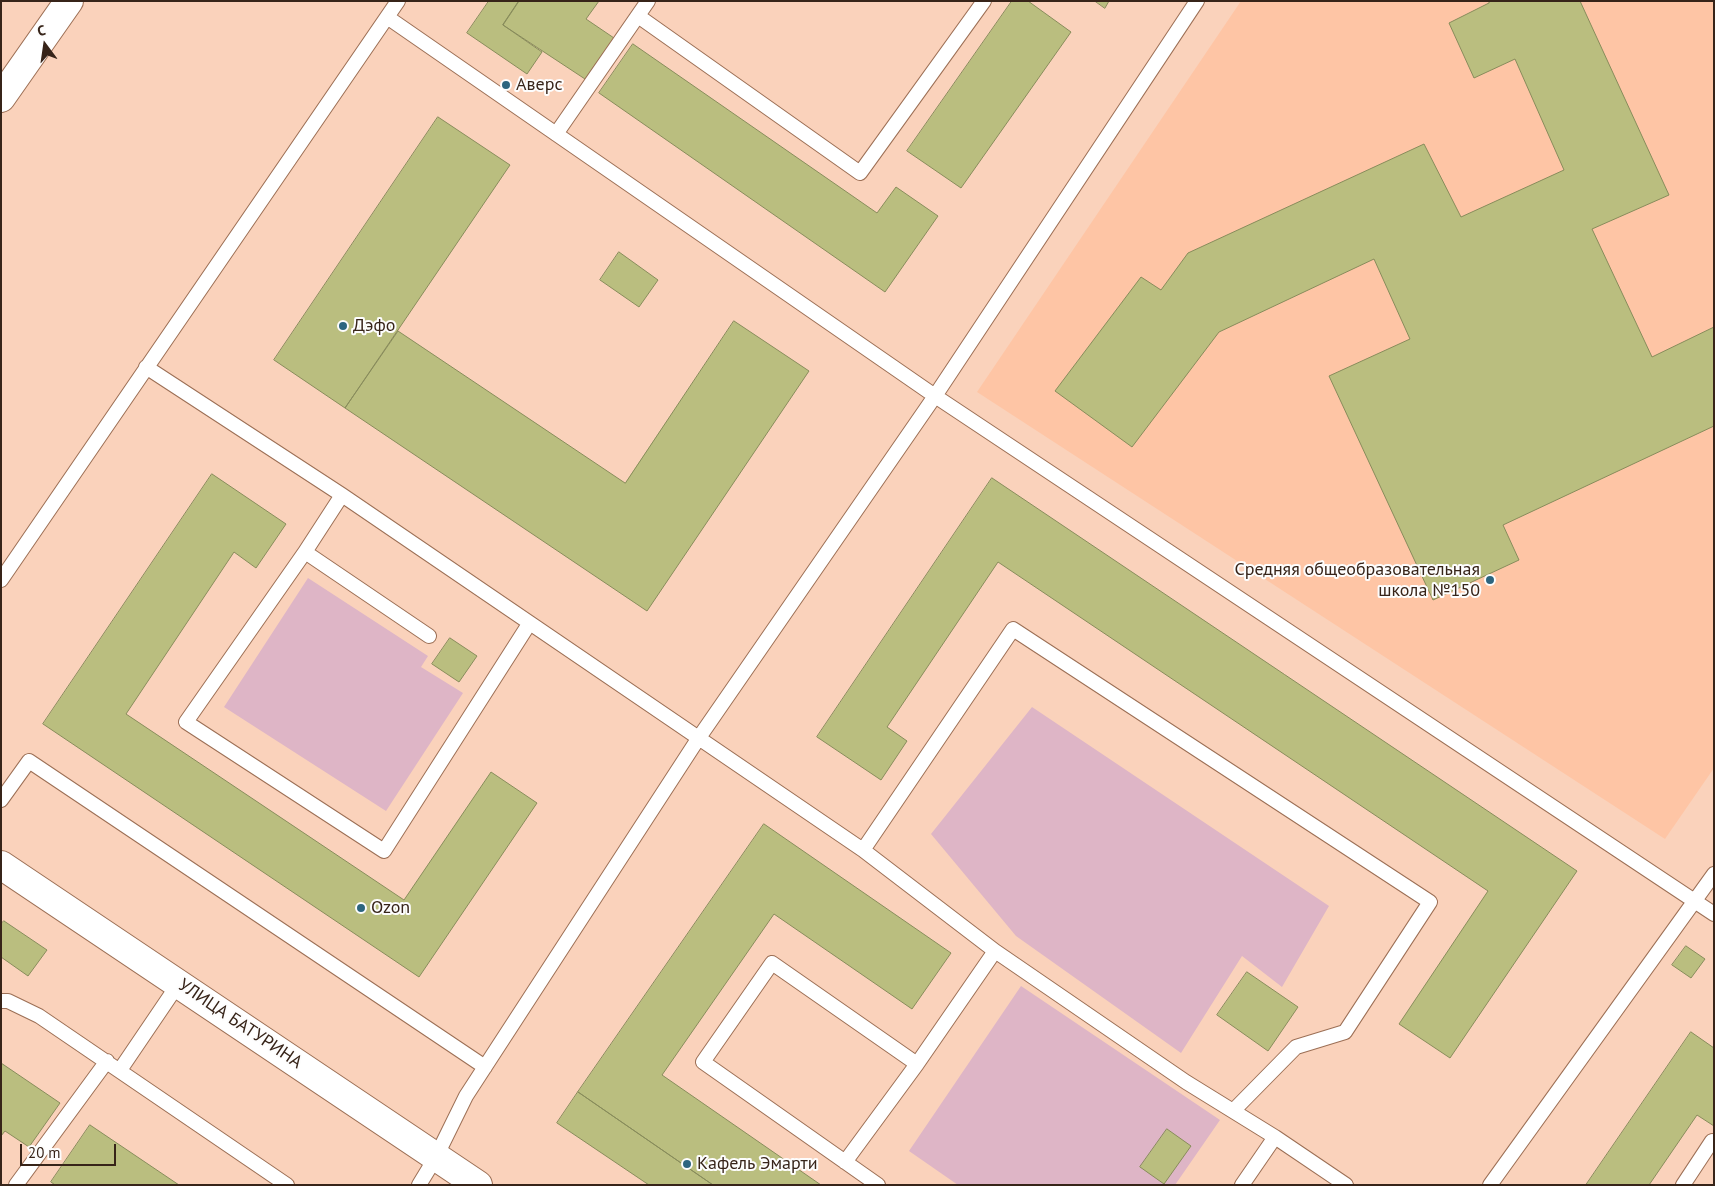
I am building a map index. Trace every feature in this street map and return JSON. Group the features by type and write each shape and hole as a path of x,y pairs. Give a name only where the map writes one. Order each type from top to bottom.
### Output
{"street":[{"path":"1,98 69,1"},
{"name":"УЛИЦА БАТУРИНА","path":"1,865 478,1185"}],"lane":[{"path":"1,580 398,1"},
{"path":"556,134 648,1"},
{"path":"638,16 860,174 984,1"},
{"path":"419,1185 436,1157 466,1096 698,739 936,396 1197,1"},
{"path":"387,17 936,396 1714,914"},
{"path":"146,367 342,495 863,850 995,951 1186,1082 1276,1136 1346,1185"},
{"path":"342,495 305,552 186,722 384,851 529,624"},
{"path":"305,552 429,636"},
{"path":"863,850 1013,629 1430,902 1345,1032 1296,1046 1233,1111"},
{"path":"1,800 30,761 485,1067"},
{"path":"1490,1185 1714,874"},
{"path":"846,1162 995,951"},
{"path":"878,1185 703,1062 772,963 917,1064"},
{"path":"120,1070 179,983"},
{"path":"1,1000 8,1001 39,1016 287,1185"},
{"path":"16,1185 107,1061"},
{"path":"1242,1185 1276,1136"},
{"path":"1683,1185 1712,1142 1714,1143"}],"shaded area":[{"name":"Средняя общеобразовательная школа №150","path":"1241,1 1714,1 1714,768 1665,839 977,392"},
{"path":"308,578 428,656 421,667 463,693 386,811 224,707"},
{"path":"1032,707 1329,906 1282,987 1242,956 1181,1053 1016,936 931,834"},
{"path":"1021,986 1220,1120 1175,1185 958,1185 909,1151"}],"building":[{"path":"489,1 519,1 503,25 542,52 527,74 467,33"},
{"path":"519,1 599,1 586,19 614,38 585,79 503,25"},
{"path":"1012,1 1028,1 1071,32 961,188 907,151"},
{"path":"1095,1 1109,1 1105,8"},
{"path":"1488,1 1580,1 1669,195 1592,229 1652,357 1714,327 1714,426 1503,525 1519,560 1433,600 1329,376 1410,339 1374,259 1219,332 1132,447 1055,391 1141,277 1161,290 1188,253 1424,144 1461,217 1564,170 1515,59 1474,78 1449,23 1489,3"},
{"path":"633,44 877,213 896,187 938,216 885,292 599,93"},
{"path":"438,117 510,165 345,408 274,360"},
{"path":"619,252 658,280 639,307 600,280"},
{"path":"734,321 809,371 647,611 345,408 398,331 625,483"},
{"path":"212,474 286,524 256,568 234,552 126,714 404,900 491,772 537,803 419,977 43,724"},
{"path":"992,478 1577,871 1450,1058 1399,1024 1488,891 998,562 887,727 907,741 881,780 817,737"},
{"path":"450,638 477,656 459,682 432,664"},
{"path":"764,824 951,953 912,1009 774,914 662,1075 821,1185 713,1185 578,1092"},
{"path":"4,921 47,950 28,976 1,957 1,924"},
{"path":"1686,946 1705,959 1691,978 1672,965"},
{"path":"1247,972 1298,1007 1268,1051 1217,1015"},
{"path":"1691,1032 1714,1048 1714,1126 1697,1115 1649,1185 1586,1185"},
{"path":"1,1063 60,1103 29,1147 5,1131 1,1136"},
{"path":"578,1092 713,1185 649,1185 557,1123"},
{"path":"90,1125 179,1185 55,1185 51,1182"},
{"path":"1167,1129 1191,1146 1164,1184 1140,1167"}],"place":[{"name":"Аверс","path":"506,85"},
{"name":"Дэфо","path":"343,326"},
{"name":"Средняя общеобразовательная школа №150","path":"1490,580"},
{"name":"Ozon","path":"361,908"},
{"name":"Кафель Эмарти","path":"687,1164"}]}
